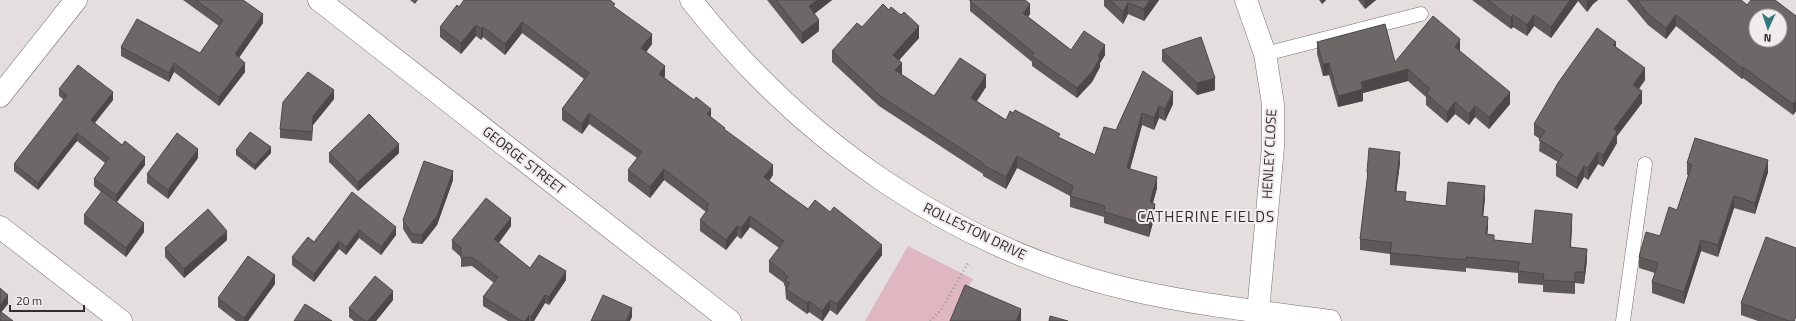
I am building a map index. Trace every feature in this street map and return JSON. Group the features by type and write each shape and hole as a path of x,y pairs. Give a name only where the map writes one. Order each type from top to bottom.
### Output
{"street":[{"path":"0,96 76,0"},
{"name":"GEORGE STREET","path":"318,0 730,321"},
{"name":"ROLLESTON DRIVE","path":"691,0 752,71 815,129 861,166 956,225 1024,256 1093,280 1156,296 1258,312 1330,321"},
{"name":"HENLEY CLOSE","path":"1246,0 1265,54 1273,104 1273,147 1258,312"},
{"path":"0,226 121,321"}],"lane":[{"path":"1265,54 1421,14"},
{"path":"1623,321 1645,164"}],"path":[{"path":"930,321 941,310 968,263"}],"shaded area":[{"path":"908,246 973,279 950,321 865,321"}],"building":[{"path":"196,0 243,0 263,14 235,54 245,63 219,97 174,63 169,73 121,47 137,19 200,53 223,20"},
{"path":"464,0 610,0 615,4 613,6 652,34 641,48 665,66 659,74 694,100 696,97 711,109 707,114 725,128 724,129 773,165 764,177 808,209 815,200 830,212 834,207 882,245 837,304 830,300 822,311 809,301 807,303 786,289 790,283 785,281 788,277 769,261 784,241 750,216 741,228 737,226 726,240 700,220 708,209 706,208 709,204 664,169 650,187 628,170 642,152 589,113 582,124 562,109 589,73 522,22 505,44 483,27 481,29 476,25 461,43 440,27 457,5 459,7"},
{"path":"776,0 817,0 809,6 819,20 802,33"},
{"path":"970,0 1025,0 1030,4 1023,13 1071,50 1084,31 1105,45 1098,56 1100,58 1092,72 1077,88 1032,56 1034,53"},
{"path":"1110,0 1150,0 1144,9 1128,3 1123,12"},
{"path":"1488,0 1570,0 1551,27 1534,15 1527,25 1513,15 1511,18"},
{"path":"1637,0 1741,0 1747,5 1751,0 1775,0 1786,8 1748,8 1748,48 1788,48 1788,10 1796,16 1796,100 1793,104 1743,67 1742,68 1676,15 1666,28 1648,14"},
{"path":"883,4 889,10 891,7 901,15 904,12 919,26 893,55 902,63 895,70 934,96 960,58 986,75 971,98 1006,120 1010,111 1013,113 1015,110 1060,134 1058,137 1095,155 1104,127 1116,130 1143,71 1173,92 1165,109 1159,106 1154,118 1142,113 1127,168 1157,177 1150,202 1155,204 1149,225 1104,212 1105,206 1070,196 1073,186 1017,156 1006,177 983,165 983,163 879,95 832,51 857,23 862,27"},
{"path":"1433,16 1460,39 1455,47 1510,92 1489,117 1475,106 1469,114 1455,102 1447,112 1426,93 1430,89 1408,69 1361,82 1363,89 1338,96 1329,63 1323,64 1317,42 1385,24 1395,62"},
{"path":"1597,28 1616,42 1613,45 1645,68 1633,85 1642,91 1614,129 1617,132 1603,155 1598,152 1588,168 1584,166 1577,178 1556,165 1563,154 1539,140 1545,131 1534,124 1558,83"},
{"path":"1201,37 1215,78 1197,83 1162,50"},
{"path":"78,65 113,92 91,120 122,145 125,141 145,157 116,195 94,179 109,158 77,133 38,183 14,164 67,95 59,89"},
{"path":"308,72 334,90 313,116 312,132 280,129 283,102"},
{"path":"369,114 399,144 358,182 329,153"},
{"path":"250,132 271,147 255,165 236,150"},
{"path":"177,133 198,149 168,190 147,174"},
{"path":"1695,138 1768,160 1755,203 1734,196 1718,245 1701,240 1684,292 1652,282 1658,263 1639,257 1646,232 1660,236 1669,207 1677,210 1692,165 1687,163"},
{"path":"1369,148 1400,152 1395,191 1406,192 1405,201 1446,206 1448,182 1485,186 1482,216 1488,217 1486,234 1494,235 1494,240 1532,244 1535,210 1572,214 1570,247 1587,249 1584,272 1575,272 1575,282 1543,280 1544,274 1518,271 1519,262 1466,257 1466,260 1390,253 1392,243 1360,239 1368,172"},
{"path":"424,161 453,171 437,216 422,235 412,234 403,220"},
{"path":"102,191 144,223 126,248 84,215"},
{"path":"352,192 396,227 381,247 359,230 346,247 339,241 314,274 292,257 308,237 314,242"},
{"path":"486,198 511,218 494,239 530,268 539,255 566,271 549,297 545,295 531,317 529,315 525,321 522,321 483,297 498,277 472,257 461,258 461,248 452,240"},
{"path":"208,209 227,231 184,269 165,248"},
{"path":"1766,237 1796,248 1796,316 1794,321 1789,321 1741,303"},
{"path":"248,256 275,275 244,318 218,298"},
{"path":"375,276 393,291 368,321 365,321 349,308"},
{"path":"965,285 1021,309 1016,321 950,321"},
{"path":"0,288 8,295 0,305"},
{"path":"603,295 632,308 626,321 591,321"},
{"path":"305,304 332,321 294,321"},
{"path":"0,311 13,321 0,321"},
{"path":"1050,316 1068,321 1049,321"}],"district":[{"name":"CATHERINE FIELDS","path":"1206,217"}]}
